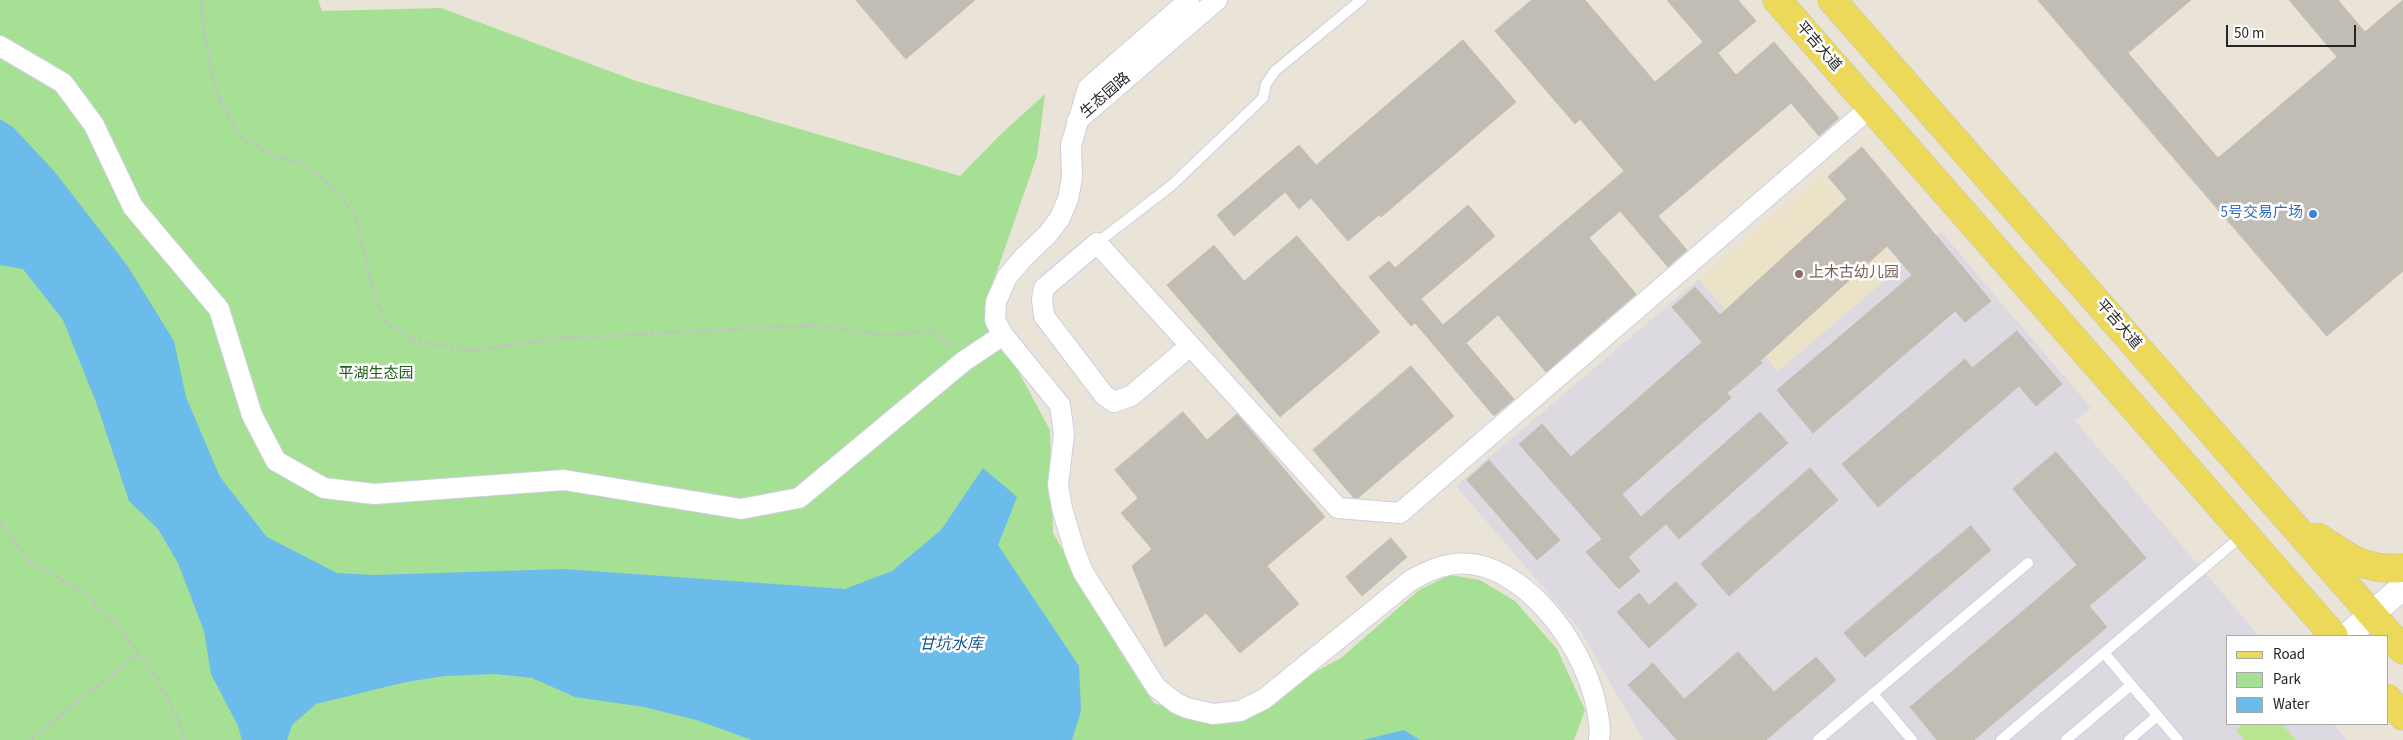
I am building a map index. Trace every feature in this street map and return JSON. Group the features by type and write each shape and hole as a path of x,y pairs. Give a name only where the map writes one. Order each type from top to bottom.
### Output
{"main road":[{"name":"平吉大道","path":"1777,0 2333,635"},
{"name":"平吉大道","path":"1832,0 2372,614 2398,647"},
{"path":"2284,514 2359,563 2374,568 2403,568"},
{"path":"2388,699 2403,716"}],"street":[{"name":"生态园路","path":"1077,121 1088,88 1189,0"},
{"name":"生态园路","path":"1077,121 1217,0"},
{"path":"0,46 63,84 89,118 133,207 219,309 252,415 276,462 324,488 374,494 564,480 741,509 799,498 964,361 1003,335"},
{"path":"1190,346 1131,396 1114,402 1104,395 1060,340 1044,316 1042,299 1044,288 1097,243 1338,508 1400,513 1871,107"},
{"path":"1077,121 1071,145 1072,178 1068,199 1060,218 1048,234 1007,277 996,302 995,320 1003,335 1060,405 1064,434 1058,486 1068,531 1084,572 1156,687 1176,703 1193,710 1213,714 1233,712 1253,706 1410,581 1429,570 1449,564 1471,564 1491,569 1510,579 1539,602 1563,630 1582,661 1594,696 1601,732 1599,740"},
{"path":"2348,635 2403,587"}],"lane":[{"path":"1097,243 1172,185 1263,98 1266,84 1275,70 1360,0"},
{"path":"2001,740 2245,534"},
{"path":"1818,740 2028,563"},
{"path":"2104,653 2178,740"},
{"path":"2066,740 2131,685"},
{"path":"1873,694 1912,740"},
{"path":"2129,740 2157,716"}],"path":[{"path":"202,0 212,74 223,107 241,138 277,156 304,165 337,191 356,217 374,295 388,322 411,339 468,351 565,338 815,325 884,335 929,331 942,337 964,361"},
{"path":"0,524 31,562 85,593 139,652 176,715 185,740"},
{"path":"31,740 139,652"}],"shaded area":[{"name":"上木古幼儿园","path":"1820,176 1899,268 1778,371 1699,279"},
{"path":"1941,232 2091,408 2075,421 2258,635 2226,635 2226,725 2334,725 2347,740 1643,740 1580,630 1456,486 1699,279 1778,371"}],"green space":[{"name":"平湖生态园","path":"0,0 318,0 322,11 441,8 636,81 960,176 1001,134 1045,94 1037,156 984,308 1050,430 1053,533 1119,649 1154,703 1219,724 1341,658 1419,590 1450,575 1480,580 1515,601 1557,649 1585,710 1574,740 0,740"},
{"path":"2243,725 2283,725 2296,740 2244,740 2236,730"}],"water":[{"name":"甘坑水库","path":"0,119 14,128 54,171 127,265 174,341 186,397 220,477 267,537 337,573 374,575 564,569 845,589 892,571 941,530 983,468 1017,497 998,545 1079,666 1081,711 1072,740 752,740 696,720 644,707 575,697 532,678 495,674 446,676 406,682 316,704 292,725 287,740 242,740 238,726 211,674 204,631 178,563 158,529 129,501 96,402 63,320 23,269 0,265"},
{"path":"1404,730 1420,740 1363,740"}],"building":[{"path":"856,0 975,0 906,59"},
{"path":"1532,0 1585,0 1655,82 1703,42 1667,0 1738,0 1756,21 1718,53 1736,75 1774,42 1839,118 1819,136 1791,103 1658,216 1687,250 1668,267 1620,211 1589,238 1636,294 1546,372 1498,315 1466,343 1514,399 1494,416 1415,323 1411,326 1369,277 1389,261 1395,268 1468,205 1495,236 1421,299 1443,325 1624,171 1580,119 1575,124 1495,31"},
{"name":"5号交易广场","path":"2038,0 2191,0 2128,53 2218,158 2337,57 2289,0 2338,0 2365,32 2403,0 2403,271 2327,336"},
{"path":"1463,40 1516,102 1381,217 1379,215 1348,241 1311,198 1299,209 1285,192 1234,236 1217,215 1299,145 1316,165"},
{"path":"1862,147 1991,301 1965,322 1955,311 1813,433 1777,390 1912,275 1887,246 1760,361 1762,363 1727,393 1731,398 1622,494 1641,517 1760,412 1788,443 1679,539 1666,524 1628,557 1640,571 1619,589 1586,552 1602,539 1519,444 1542,424 1571,457 1702,342 1672,307 1695,287 1720,315 1847,199 1828,177"},
{"path":"1297,236 1380,332 1280,417 1167,285 1214,245 1244,281"},
{"path":"2017,331 2062,384 2036,406 2019,386 1878,507 1842,464 1965,359 1972,368"},
{"path":"1411,366 1454,416 1358,498 1353,497 1313,450"},
{"path":"1183,412 1207,440 1237,414 1325,517 1267,566 1299,604 1240,653 1206,613 1165,647 1132,566 1152,549 1121,513 1138,498 1115,470"},
{"path":"2056,452 2146,558 2089,606 2107,627 1974,740 1937,740 1910,707 2077,565 2013,489"},
{"path":"1489,460 1560,540 1537,560 1467,480"},
{"path":"1810,468 1838,500 1729,596 1701,564"},
{"path":"1971,526 1991,550 1865,657 1844,633"},
{"path":"1391,538 1407,557 1362,596 1346,577"},
{"path":"1676,582 1697,605 1649,648 1617,612 1639,593 1649,605"},
{"path":"1738,652 1774,692 1816,657 1836,680 1766,740 1677,740 1628,685 1653,663 1684,699"}],"place":[{"name":"5号交易广场","path":"2313,214"},
{"name":"上木古幼儿园","path":"1799,274"}]}
